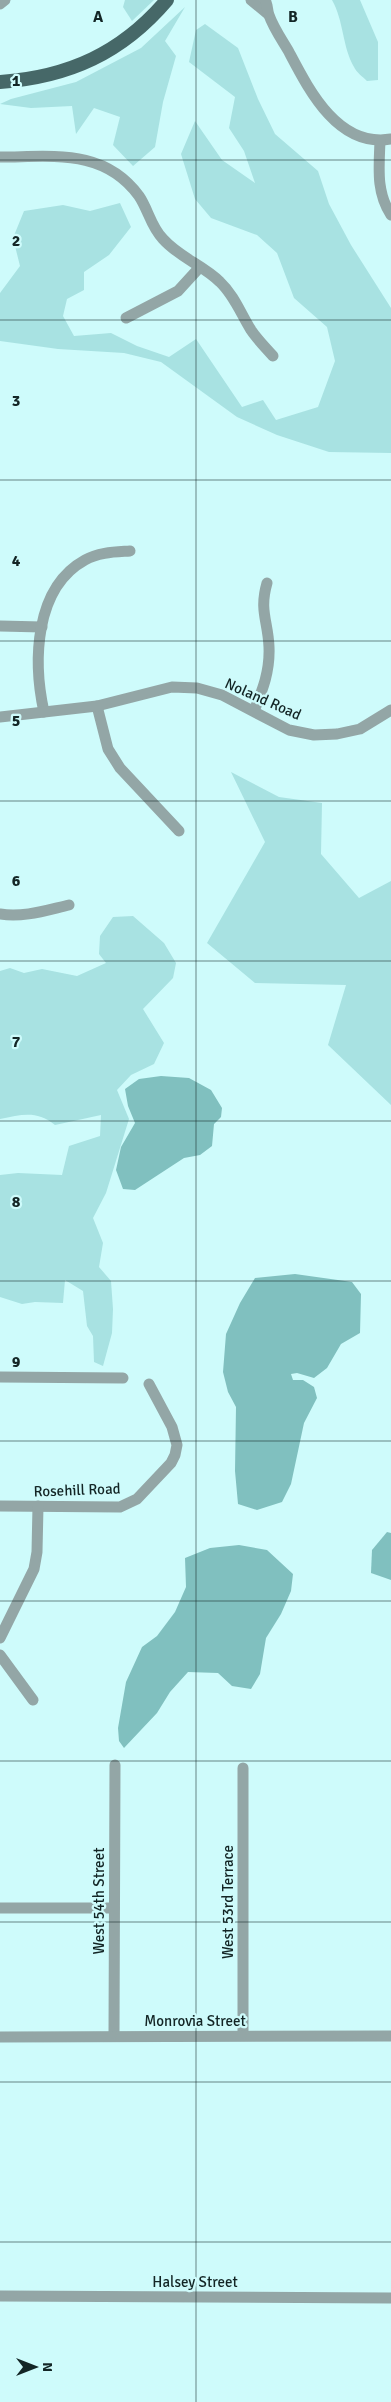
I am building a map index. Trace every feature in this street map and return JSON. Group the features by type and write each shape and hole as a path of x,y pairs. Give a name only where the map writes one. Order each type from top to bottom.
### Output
{"main road":[{"path":"0,82 46,75 78,66 117,48 155,15 167,0"}],"street":[{"path":"0,4 5,0"},
{"path":"251,0 268,14"},
{"path":"265,0 268,14 307,86 326,114 350,132 385,140 378,183 383,203 391,215"},
{"path":"0,157 76,157 105,166 128,183 140,198 160,237 174,251 220,281 234,299 252,331 272,356"},
{"path":"126,318 178,291 199,268"},
{"path":"44,712 39,691 38,665 42,627 54,589 67,574 86,559 108,553 130,551"},
{"path":"254,710 265,684 269,665 269,645 262,600 267,582"},
{"path":"0,626 42,627"},
{"name":"Noland Road","path":"0,717 97,706 172,687 197,688 222,695 254,710 289,730 314,735 337,734 360,729 391,710"},
{"path":"97,706 108,749 120,768 179,831"},
{"path":"0,914 33,913 69,905"},
{"path":"0,1377 123,1378"},
{"name":"Rosehill Road","path":"0,1506 120,1507 137,1499 171,1463 176,1445 172,1427 149,1384"},
{"path":"0,1638 31,1578 37,1546 38,1506"},
{"path":"0,1655 34,1700"},
{"name":"West 54th Street","path":"114,2036 115,1765"},
{"name":"West 53rd Terrace","path":"242,2035 243,1768"},
{"path":"0,1908 114,1908"},
{"name":"Monrovia Street","path":"0,2037 391,2036"},
{"name":"Halsey Street","path":"0,2296 391,2298"}],"shaded area":[{"path":"125,0 154,0 132,21 123,7"},
{"path":"332,0 360,0 378,42 378,80 367,81 355,69 347,51 339,16"},
{"path":"185,7 165,41 176,56 163,102 155,147 133,166 113,145 120,117 94,108 76,134 72,106 31,108 0,104 11,99 76,82 141,48"},
{"path":"205,24 238,48 258,99 275,134 318,171 329,204 351,245 391,308 391,453 329,452 277,435 237,417 161,362 124,353 58,349 0,341 0,293 20,266 13,238 24,211 63,205 90,211 120,203 131,227 109,255 84,272 84,290 67,299 63,316 74,336 111,333 137,346 169,357 196,339 242,407 263,400 276,420 318,407 335,361 327,327 294,298 277,253 257,235 211,218 195,199 181,154 195,121 222,160 255,183 244,151 229,128 235,97 189,62 196,30"},
{"path":"231,772 279,797 322,803 321,854 359,898 391,881 391,1105 328,1045 346,985 255,983 207,943 265,842"},
{"path":"133,916 164,943 176,963 173,978 143,1009 164,1043 154,1064 131,1075 117,1090 129,1119 106,1193 93,1218 103,1243 99,1267 111,1281 113,1309 112,1333 103,1366 94,1362 93,1336 87,1326 83,1291 65,1280 63,1303 35,1302 22,1304 0,1297 0,1175 18,1173 62,1175 69,1146 100,1136 101,1115 55,1125 35,1115 0,1119 0,971 10,968 24,973 42,969 77,976 106,963 99,954 100,936 113,917"},
{"path":"161,1076 189,1078 211,1090 222,1108 221,1117 214,1124 212,1146 200,1155 184,1158 135,1190 123,1189 116,1170 121,1147 135,1123 128,1106 125,1089 139,1079"},
{"path":"295,1274 352,1282 361,1294 360,1333 341,1344 327,1368 314,1378 297,1373 291,1374 293,1380 303,1380 314,1387 317,1398 304,1423 291,1484 282,1502 257,1510 238,1504 235,1471 236,1407 228,1392 223,1372 226,1334 240,1303 255,1278"},
{"path":"387,1532 391,1533 391,1580 371,1573 372,1550"},
{"path":"239,1545 267,1550 293,1574 291,1591 281,1614 266,1638 260,1674 251,1689 232,1686 218,1673 188,1672 170,1692 157,1713 124,1748 119,1741 118,1728 126,1682 142,1647 157,1636 175,1612 186,1587 185,1558 210,1548"}]}
